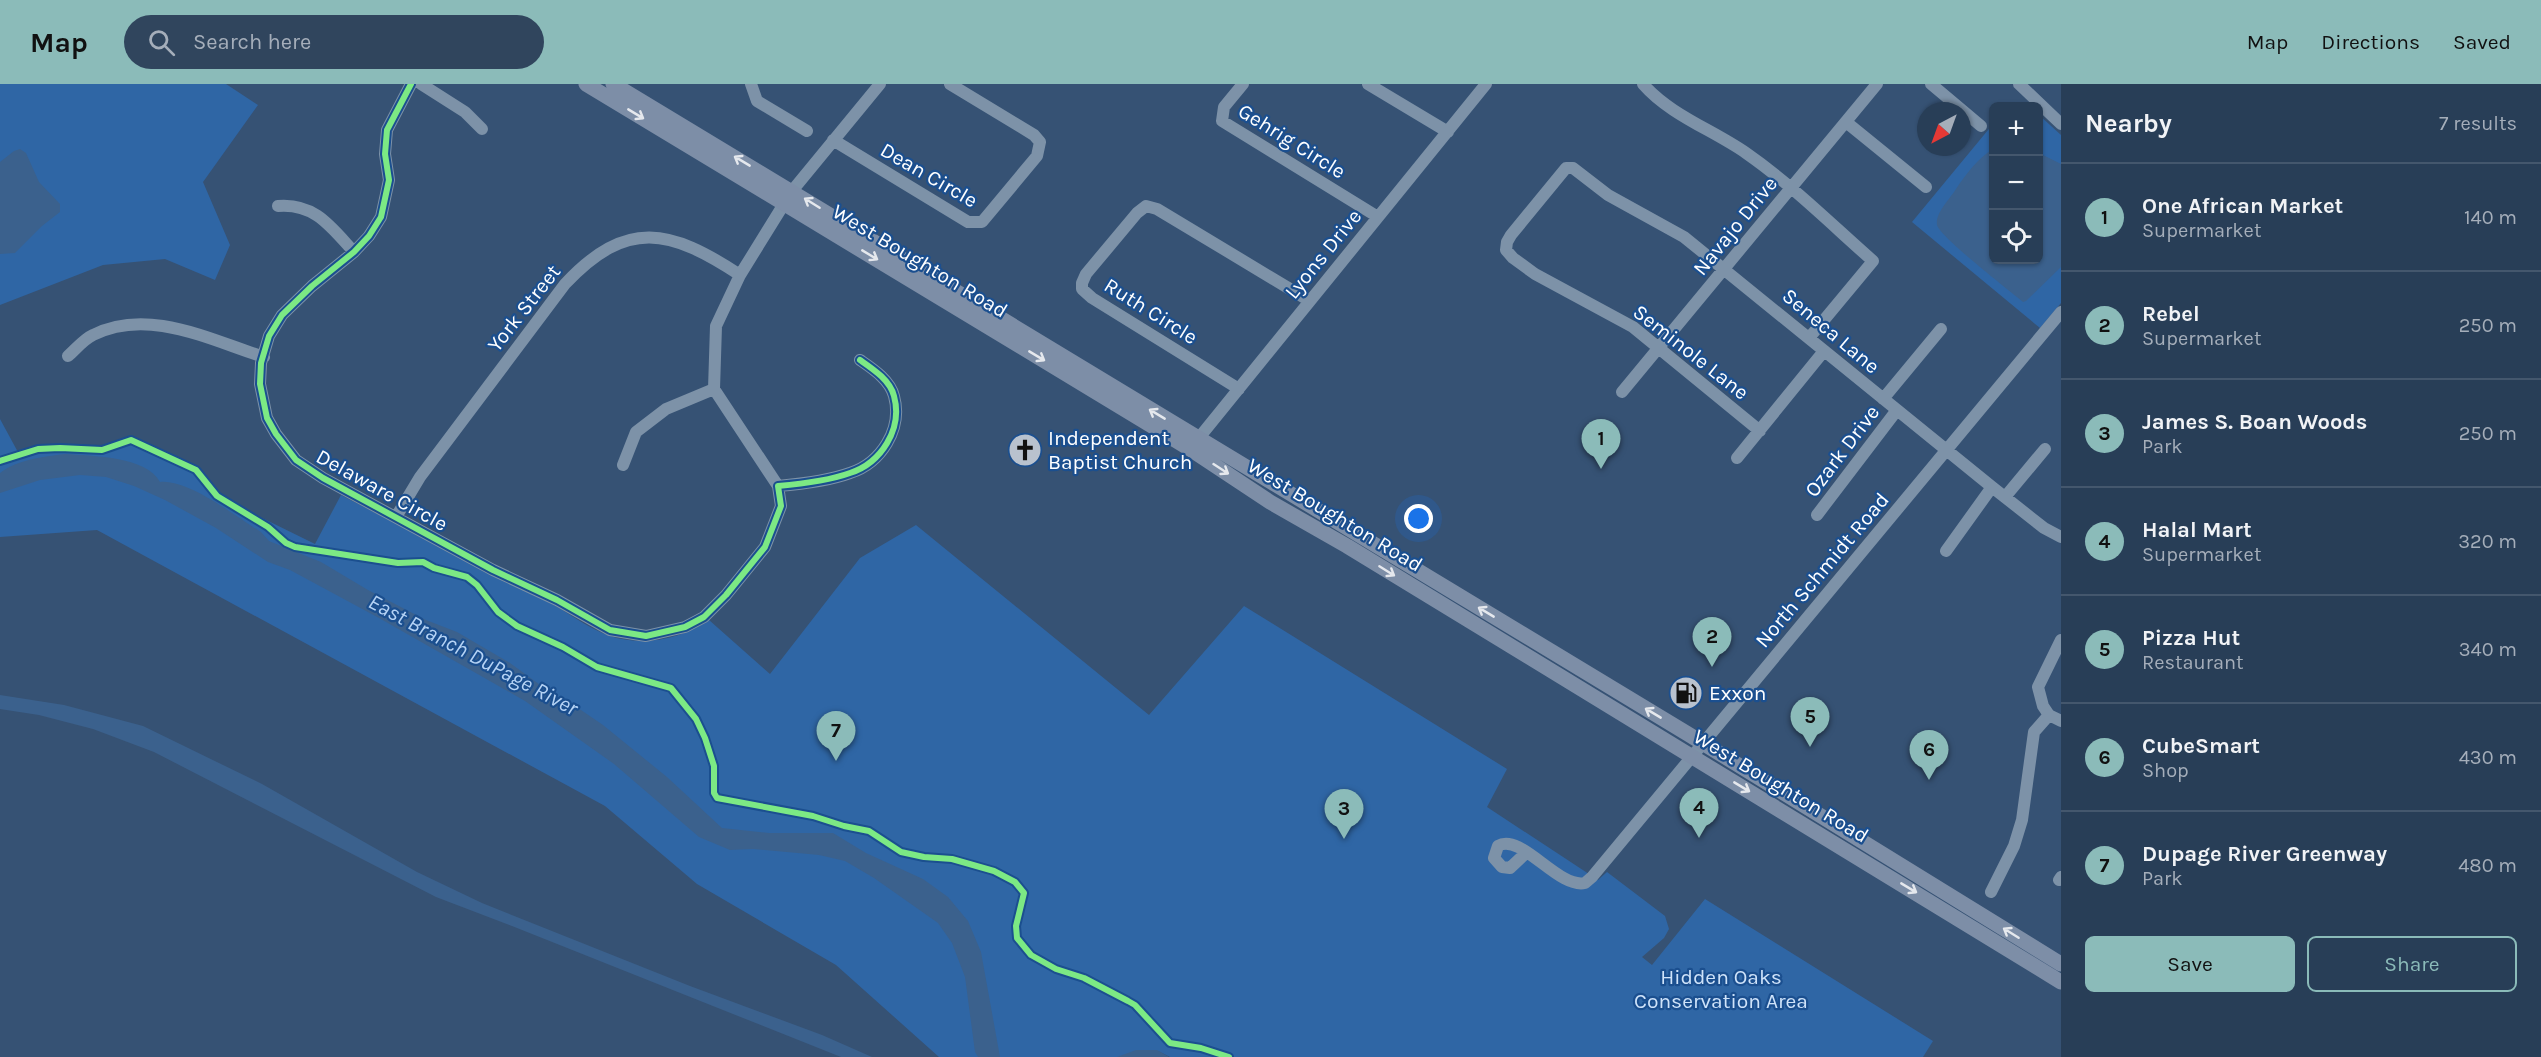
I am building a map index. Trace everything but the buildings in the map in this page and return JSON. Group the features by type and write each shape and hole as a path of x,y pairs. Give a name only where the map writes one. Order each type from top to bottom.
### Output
{"main road":[{"name":"West Boughton Road","path":"586,84 788,197"},
{"name":"West Boughton Road","path":"613,84 788,197 1107,392 1194,444 1263,477 1703,743 2061,964"},
{"name":"West Boughton Road","path":"1194,444 1252,490 2061,982"}],"street":[{"name":"Delaware Circle","path":"411,84 387,130 385,154 389,180 381,217 369,236 354,252 312,286 282,315 269,336 260,384 267,418 276,435 296,460 323,478 493,570 557,600 610,630 634,635 655,635 685,627 704,617 726,595 760,555 781,506 778,486"},
{"path":"422,84 465,112 482,129"},
{"path":"751,84 757,101 807,131"},
{"path":"860,360 888,384 894,397 892,433 885,448 876,458 852,473 778,486 714,389 716,326 740,275 788,197 880,84"},
{"name":"Dean Circle","path":"833,141 968,222 982,222 1037,156 1040,142 1034,135 950,84"},
{"name":"Gehrig Circle","path":"1243,84 1224,107 1221,114 1222,121 1378,217"},
{"path":"1368,84 1448,132"},
{"name":"Lyons Drive","path":"1194,444 1486,84"},
{"path":"1643,84 1676,113 1702,125 1747,154 1791,189 1873,261 1809,338"},
{"path":"1931,84 1981,126"},
{"path":"2019,84 2061,124"},
{"name":"Navajo Drive","path":"1622,392 1846,122 1872,86"},
{"path":"1846,122 1926,187"},
{"name":"Seneca Lane","path":"1506,250 1511,236 1563,172 1570,167 1608,195 1684,237 1992,487 2044,528 2061,537"},
{"path":"278,206 293,204 308,209 324,221 354,252"},
{"name":"Ruth Circle","path":"1239,389 1092,298 1082,289 1086,274 1141,208 1152,207 1310,301"},
{"name":"York Street","path":"396,517 420,477 565,284 586,261 612,245 634,238 654,238 682,242 710,255 740,275"},
{"name":"Seminole Lane","path":"1506,250 1526,268 1633,327 1760,431"},
{"name":"North Schmidt Road","path":"1527,853 1571,883 1585,883 2061,312"},
{"path":"68,356 91,335 110,328 132,324 160,324 264,357"},
{"path":"1883,399 1941,329"},
{"path":"1737,458 1824,351"},
{"path":"623,465 636,432 666,409 714,389"},
{"name":"Ozark Drive","path":"1817,515 1897,411"},
{"path":"2005,497 2045,449"},
{"path":"1252,490 1263,477"},
{"path":"1946,551 1992,487"},
{"path":"2061,640 2038,687 2043,706 2049,715 2061,721"},
{"path":"1991,892 2014,846 2022,820 2034,732 2049,715"}],"green space":[{"path":"0,84 226,84 258,105 203,182 230,245 215,280 165,259 103,265 0,305"},
{"path":"2043,119 2061,135 2061,303 2040,328 1912,222 1967,156 1971,156 1971,151 1989,129 1989,264 2043,264"},
{"name":"Hidden Oaks Conservation Area","path":"0,419 19,454 60,448 102,450 131,440 196,470 217,496 315,544 341,495 549,602 602,633 634,641 656,640 689,631 709,620 770,674 860,558 916,525 1149,715 1244,606 1507,769 1487,807 1598,880 1607,872 1665,916 1669,929 1664,938 1642,957 1652,965 1705,899 1933,1041 1923,1057 1170,1057 1158,1051 1159,1057 939,1057 836,965 697,884 605,806 97,530 0,537"}],"water":[{"path":"20,149 26,153 39,182 60,204 60,212 15,253 0,254 0,162"},
{"path":"1988,153 1989,264 2043,264 2043,155 2061,164 2061,267 2023,302 1962,252 1937,225 1938,216 1964,178"},
{"name":"East Branch DuPage River","path":"65,454 117,459 143,467 153,473 160,482 184,486 212,500 261,532 269,541 321,562 426,620 457,632 510,663 569,706 581,710 603,725 667,777 722,828 769,833 833,833 866,853 923,879 948,897 968,921 981,952 1000,1057 978,1057 975,1052 965,977 952,943 938,923 874,878 845,861 819,855 753,849 730,850 699,837 614,764 525,701 379,618 290,570 268,562 216,528 134,486 106,477 80,475 40,480 0,493 0,473 7,468 31,459"},
{"path":"0,695 64,705 143,726 262,784 417,872 482,903 690,986 822,1035 872,1057 841,1057 436,897 154,752 93,729 39,715 0,709"},
{"path":"1136,1050 1157,1050 1169,1057 1117,1057"}],"cycle path":[{"path":"411,84 387,130 385,154 389,180 381,217 369,236 354,252 312,286 282,315 269,336 261,363 260,384 267,418 296,460 323,478 610,630 646,636 685,627 704,617 726,595 765,547 781,506 778,486 842,476 861,468 880,453 887,443 895,421 894,396 885,380 860,360"},
{"path":"0,461 38,449 102,450 131,440 196,470 217,496 268,527 286,543 295,547 398,563 423,562 434,568 467,577 477,585 498,612 517,626 563,647 597,667 671,688 696,719 705,738 714,766 714,793 717,798 813,816 869,831 901,852 924,857 952,859 994,871 1015,882 1024,893 1016,926 1017,938 1031,955 1056,969 1084,978 1135,1005 1170,1043 1201,1048 1229,1057"}],"place":[{"name":"Independent Baptist Church","path":"1025,450"},
{"name":"One African Market","path":"1601,469"},
{"name":"Rebel","path":"1712,667"},
{"name":"Exxon","path":"1686,693"},
{"name":"Pizza Hut","path":"1810,747"},
{"name":"Dupage River Greenway","path":"836,761"},
{"name":"CubeSmart","path":"1929,780"},
{"name":"Halal Mart","path":"1699,838"},
{"name":"James S. Boan Woods","path":"1344,839"}]}
